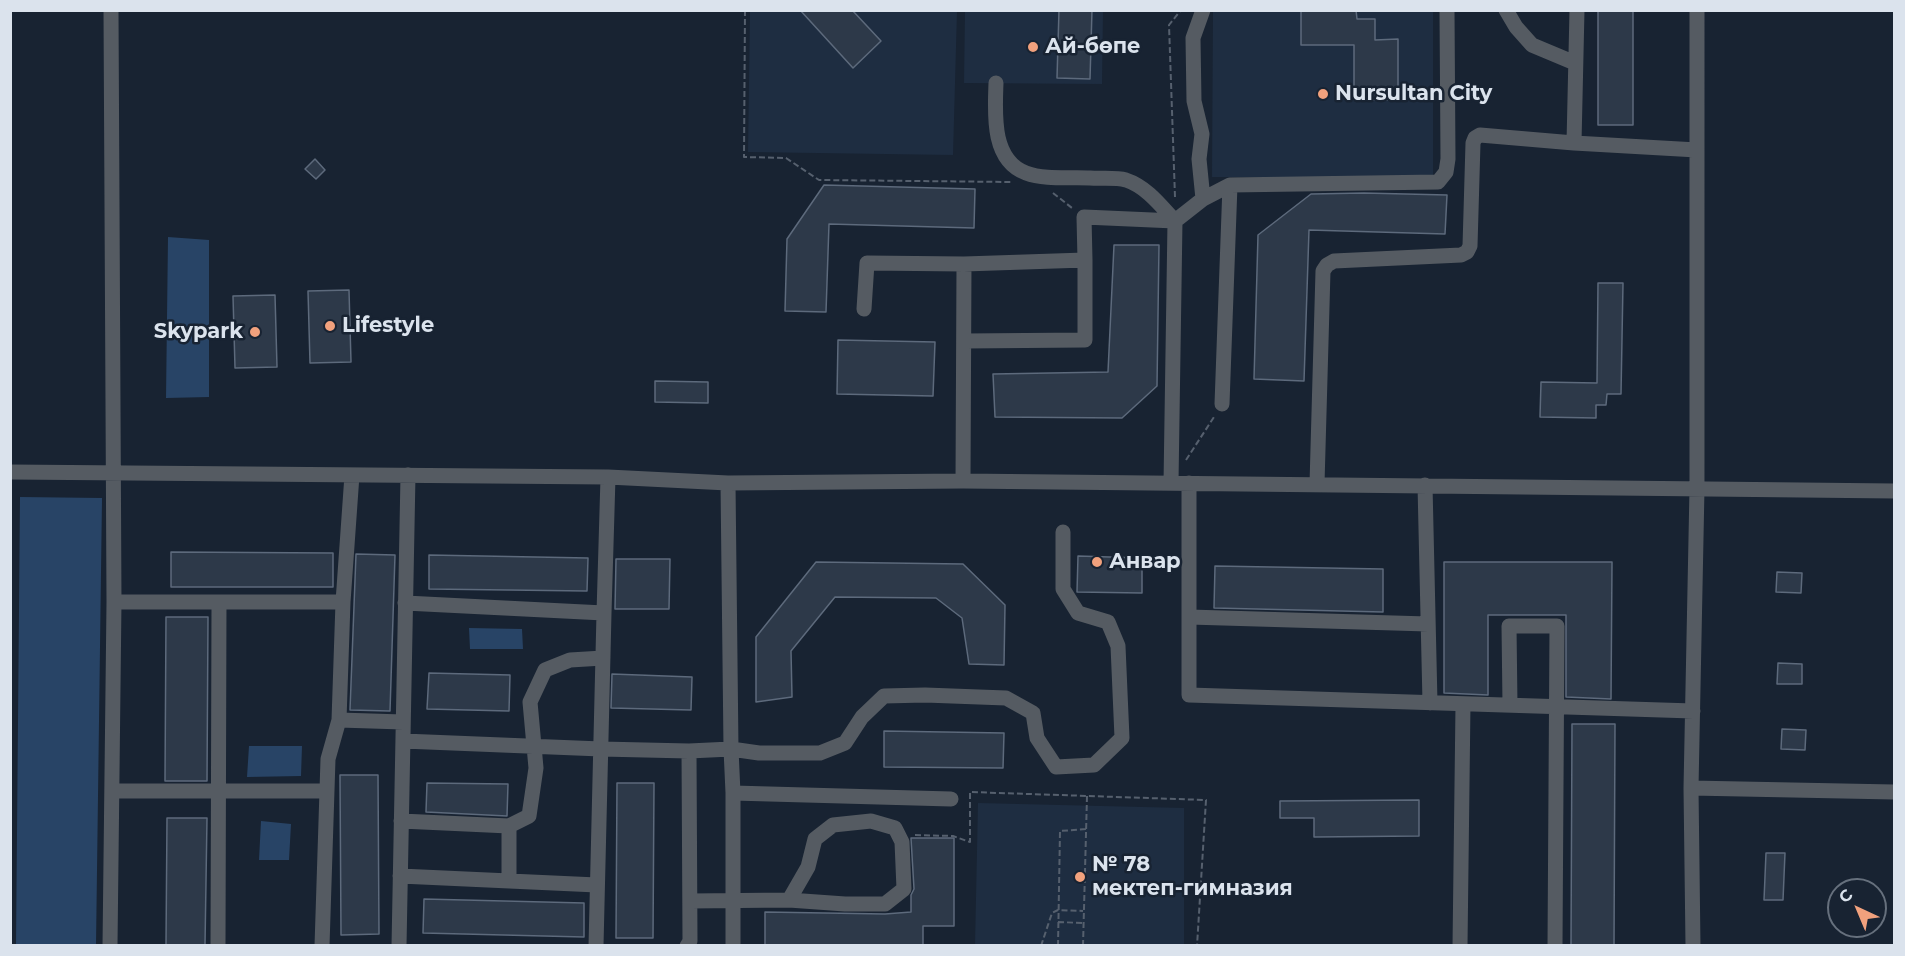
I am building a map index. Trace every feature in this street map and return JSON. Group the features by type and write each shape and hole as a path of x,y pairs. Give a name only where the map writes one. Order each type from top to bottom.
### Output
{"street":[{"path":"110,945 114,602 111,10"},
{"path":"1203,10 1193,38 1194,101 1202,134 1199,159 1203,199"},
{"path":"965,341 1085,340 1084,217 1175,221 1203,199 1230,185 1438,182 1446,172 1448,159 1447,10"},
{"path":"1506,10 1516,27 1532,45 1575,63"},
{"path":"1574,143 1577,10"},
{"path":"1693,945 1691,788 1698,488 1697,10"},
{"path":"996,83 999,143 1004,155 1014,167 1027,173 1054,177 1125,180 1148,192 1175,221 1171,483"},
{"path":"1317,484 1323,271 1327,265 1334,261 1461,255 1467,252 1470,246 1473,143 1480,135 1697,150"},
{"path":"1222,404 1230,185"},
{"path":"864,309 867,262 964,264 1085,261"},
{"path":"963,481 964,264"},
{"path":"10,472 608,477 728,483 963,481 1894,491"},
{"path":"322,945 328,759 339,720 343,602 352,475"},
{"path":"399,945 408,475"},
{"path":"596,945 608,477"},
{"path":"728,483 731,749 734,793 733,945"},
{"path":"1189,483 1189,695 1693,711"},
{"path":"1425,485 1430,703"},
{"path":"403,741 601,749 689,751 731,749 759,753 820,753 845,743 862,717 884,696 926,695 1006,698 1033,713 1037,738 1056,767 1094,765 1122,738 1118,646 1108,622 1078,613 1063,589 1063,532"},
{"path":"114,602 343,602"},
{"path":"218,945 219,602"},
{"path":"405,603 604,613"},
{"path":"1189,617 1428,624"},
{"path":"1510,705 1509,626 1557,626 1555,945"},
{"path":"401,821 509,826 529,816 536,768 530,702 545,670 570,660 603,658"},
{"path":"1460,945 1463,704"},
{"path":"339,720 403,722"},
{"path":"687,945 690,941 689,751"},
{"path":"1691,788 1894,792"},
{"path":"112,791 326,791"},
{"path":"734,793 951,799"},
{"path":"690,901 789,900 885,904 904,889 902,842 895,828 871,821 833,825 815,839 808,867 789,900"},
{"path":"509,826 509,880"},
{"path":"400,876 597,885"}],"path":[{"path":"745,10 744,157 786,158 819,180 1016,182"},
{"path":"1175,221 1169,25 1181,10"},
{"path":"1048,189 1084,217"},
{"path":"1171,483 1222,404"},
{"path":"911,835 953,836 970,842 969,792 1206,800 1197,945"},
{"path":"1083,945 1087,796"},
{"path":"1058,945 1060,831 1086,829"},
{"path":"1041,945 1052,913 1058,910 1083,911"},
{"path":"1058,922 1083,923"}],"shaded area":[{"path":"750,11 957,11 953,155 748,152"},
{"name":"Ай-бөпе","path":"965,11 1103,11 1102,84 964,83"},
{"name":"Nursultan City","path":"1213,11 1433,11 1433,177 1212,177"},
{"path":"168,237 209,240 209,397 166,398"},
{"path":"20,497 102,498 96,945 16,945"},
{"path":"469,628 522,629 523,649 470,649"},
{"path":"249,746 302,746 301,776 247,777"},
{"name":"№ 78 мектеп-гимназия","path":"978,803 1184,808 1184,945 975,945"},
{"path":"261,821 291,824 289,860 259,860"}],"building":[{"path":"800,10 852,10 881,41 853,68"},
{"path":"1059,10 1092,10 1090,79 1057,78"},
{"path":"1301,10 1356,10 1357,19 1375,19 1375,40 1398,39 1398,100 1354,100 1354,45 1301,45"},
{"path":"1598,10 1633,10 1633,125 1598,125"},
{"path":"315,159 325,170 316,179 305,169"},
{"path":"824,185 975,189 974,228 829,224 826,312 785,311 787,239"},
{"path":"1311,194 1447,195 1445,234 1309,230 1304,381 1254,379 1258,235"},
{"path":"1114,245 1159,245 1157,386 1122,418 995,417 993,374 1108,372"},
{"path":"1598,283 1623,283 1621,394 1607,394 1606,405 1596,405 1596,418 1540,417 1541,382 1597,383"},
{"name":"Lifestyle","path":"349,290 351,362 310,363 308,291"},
{"name":"Skypark","path":"275,295 277,367 235,368 233,296"},
{"path":"838,340 935,342 933,396 837,394"},
{"path":"655,381 708,382 708,403 655,402"},
{"path":"171,552 333,553 333,587 171,587"},
{"path":"356,554 395,555 390,711 350,710"},
{"path":"429,555 588,558 587,591 429,589"},
{"path":"1078,556 1142,558 1142,593 1077,592"},
{"path":"616,559 670,559 669,609 615,609"},
{"path":"816,562 963,564 1005,605 1004,665 969,664 962,618 936,598 835,597 791,651 792,697 756,702 756,637"},
{"path":"1444,562 1612,562 1611,699 1566,697 1566,615 1488,615 1488,695 1444,693"},
{"path":"1215,566 1383,569 1383,612 1214,608"},
{"path":"1777,572 1802,573 1801,593 1776,592"},
{"path":"166,617 208,617 207,781 165,781"},
{"path":"1778,663 1802,664 1802,684 1777,684"},
{"path":"429,673 510,675 509,711 427,709"},
{"path":"612,674 692,677 691,710 611,708"},
{"path":"1572,724 1615,724 1614,945 1571,945"},
{"path":"1782,729 1806,730 1805,750 1781,749"},
{"path":"884,731 1004,733 1003,768 884,767"},
{"path":"340,775 378,775 379,934 341,935"},
{"path":"427,783 508,784 507,816 426,812"},
{"path":"617,783 654,783 653,938 616,938"},
{"path":"1419,800 1419,836 1314,837 1314,818 1280,818 1280,801"},
{"path":"167,818 207,818 205,945 166,945"},
{"path":"911,838 954,838 954,926 923,926 923,945 765,945 765,912 885,914 911,912 911,895 914,889"},
{"path":"1766,853 1785,853 1783,900 1764,900"},
{"path":"424,899 584,903 584,937 423,933"}],"place":[{"name":"Ай-бөпе","path":"1033,47"},
{"name":"Nursultan City","path":"1323,94"},
{"name":"Lifestyle","path":"330,326"},
{"name":"Skypark","path":"255,332"},
{"name":"Анвар","path":"1097,562"},
{"name":"№ 78 мектеп-гимназия","path":"1080,877"}]}
